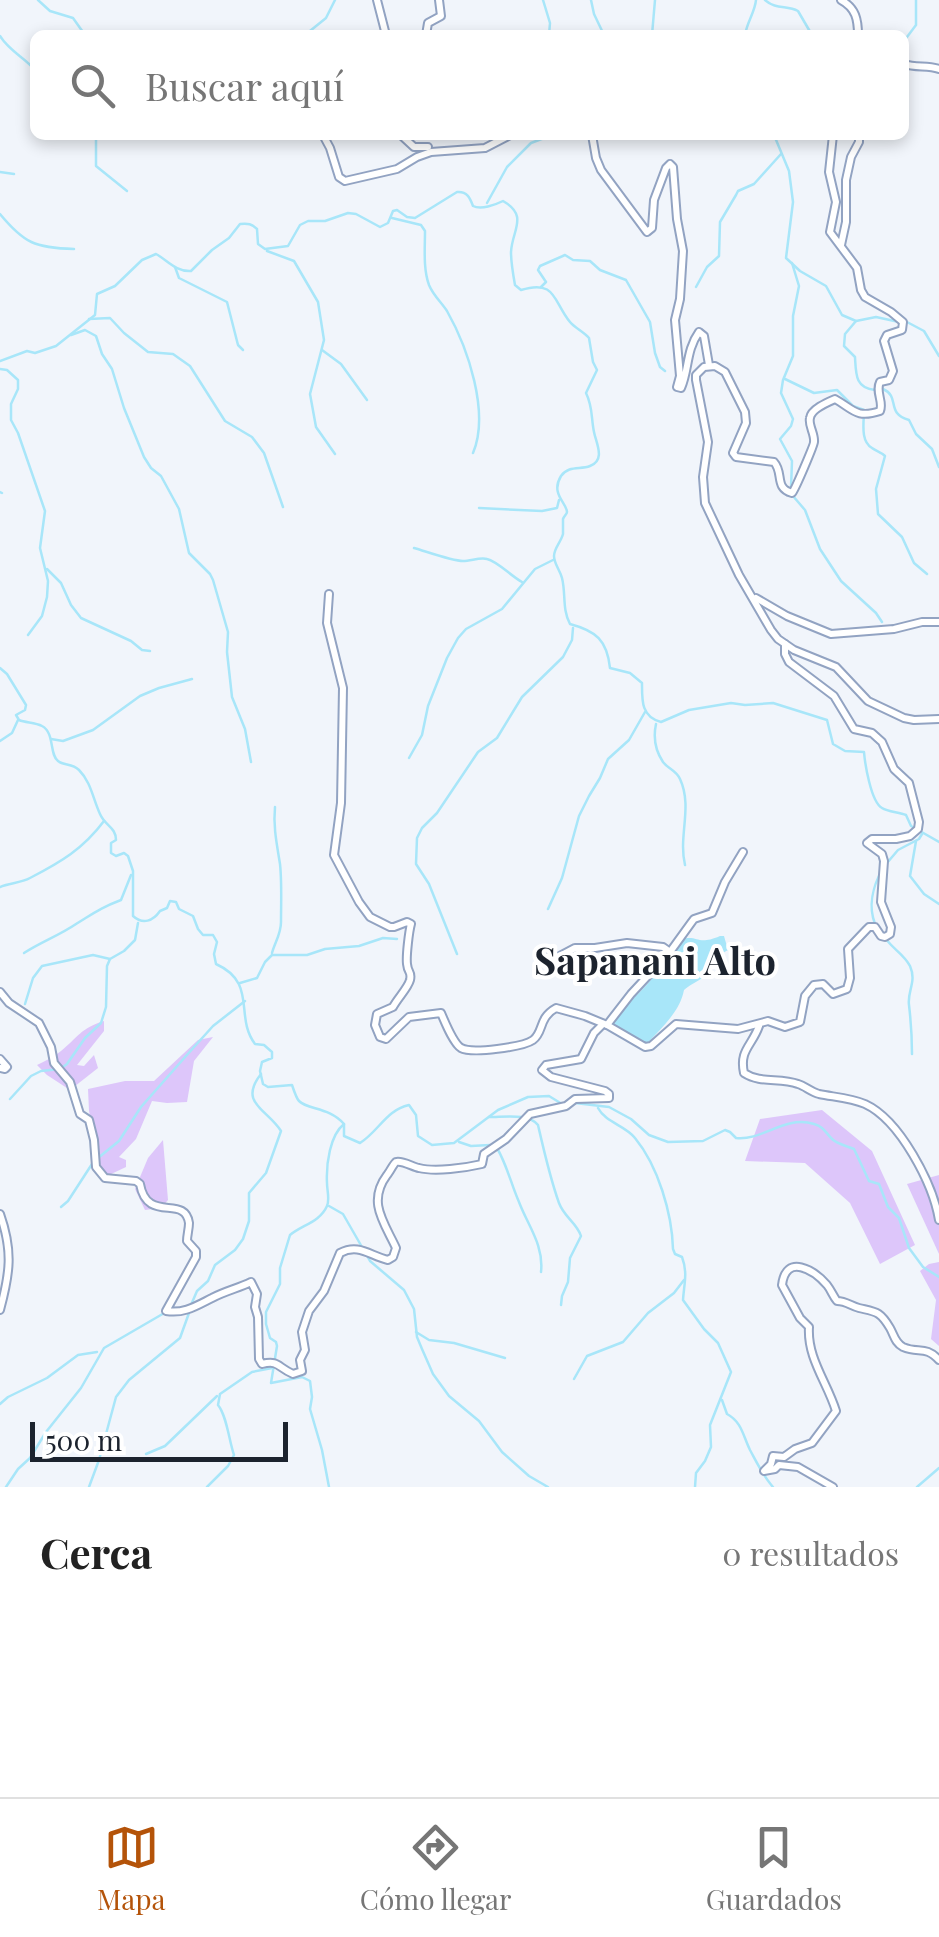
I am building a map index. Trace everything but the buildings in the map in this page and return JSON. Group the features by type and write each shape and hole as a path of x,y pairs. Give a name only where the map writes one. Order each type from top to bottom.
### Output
{"street":[{"path":"378,0 385,30"},
{"path":"427,30 428,23 442,16 439,0"},
{"path":"842,0 855,13 858,30"},
{"path":"909,66 939,70"},
{"path":"325,140 340,177 345,180 397,168 429,150"},
{"path":"406,140 414,147 429,150 485,148 500,140"},
{"path":"427,140 429,150"},
{"path":"593,140 601,170 646,232 652,228 654,200 666,168 672,165 683,251 675,320 680,371 676,387 683,386 688,354 698,332 704,336 708,366"},
{"path":"832,140 829,172 836,202 830,232 857,268 864,297 891,312 903,326 884,341 893,371 889,380 878,386 882,408 864,414 852,412 835,399 810,416 814,448 803,466 796,492 787,492 779,482 780,470 774,462 733,454 746,423 745,412 725,372 708,366 699,370 696,375 708,442 703,477 705,503 739,575 771,630 785,644 836,667 860,695 904,718 939,719"},
{"path":"840,246 846,222 846,180 858,140"},
{"path":"329,594 327,623 340,672 343,710 341,803 334,855 370,916 394,928 411,924 409,984 392,1007 376,1014 376,1031 386,1038 409,1017 441,1013 456,1044 470,1051 529,1042 538,1034 547,1014 556,1008 605,1024 648,1047 676,1024 738,1029 768,1021 792,1026 800,1022 805,996 814,985 824,984 834,994 844,992 850,978 848,948 869,926 881,936 890,934 882,902 884,861 882,854 868,843 872,839 910,836 918,829 908,783 894,769 878,738 854,729 834,696 789,662 785,644"},
{"path":"751,594 787,616 831,634 939,622"},
{"path":"0,992 8,1003 38,1023 51,1047 54,1063 70,1082 80,1114 88,1120 96,1167 105,1178 136,1181 143,1198 151,1205 172,1207 184,1213 188,1222 187,1241 196,1257 166,1312 188,1311 251,1282 257,1294 259,1359 262,1364 274,1362 293,1374 302,1371 304,1328 340,1252 354,1248 364,1249 374,1257 393,1257 396,1248 384,1229 378,1195 393,1164 400,1162 440,1171 482,1164 484,1154 506,1139 530,1114 566,1106 575,1099 607,1100 610,1097 604,1091 551,1077 542,1070 546,1065 581,1059 594,1033 670,952 694,919 712,913 724,882 744,852"},
{"path":"544,957 558,957 575,948 627,943 662,947 670,952"},
{"path":"759,1024 756,1036 744,1050 744,1074 760,1080 796,1083 879,1112 904,1137 936,1204 939,1220"},
{"path":"0,1059 7,1067 0,1068"},
{"path":"0,1214 11,1268 0,1310"},
{"path":"834,1487 798,1467 779,1465 764,1471 773,1456 784,1457 812,1443 836,1411 810,1351 810,1327 800,1318 782,1285 786,1272 795,1267 808,1268 837,1300 857,1308 871,1308 904,1348 925,1349 939,1360"}],"shaded area":[{"path":"104,1021 104,1031 77,1065 84,1066 94,1055 98,1068 70,1090 37,1065 85,1030"},
{"path":"213,1037 194,1061 187,1102 152,1101 136,1139 119,1157 126,1160 126,1167 109,1175 99,1165 88,1089 125,1081 154,1081 198,1040"},
{"path":"822,1110 872,1151 915,1245 880,1264 850,1203 805,1163 745,1161 760,1119"},
{"path":"163,1140 168,1200 161,1208 145,1210 135,1189 148,1158"},
{"path":"939,1175 939,1254 907,1184"},
{"path":"939,1262 939,1346 931,1339 936,1300 920,1271"}],"water":[{"path":"724,936 728,950 713,967 710,964 704,976 684,990 674,1013 646,1045 612,1025 657,968 672,963 682,939"}],"waterway":[{"path":"38,0 50,11 73,18 81,30"},
{"path":"311,30 326,18 335,0"},
{"path":"543,0 549,30"},
{"path":"591,0 602,30"},
{"path":"652,30 655,0"},
{"path":"746,30 756,0"},
{"path":"765,0 798,11 809,30"},
{"path":"909,34 916,25 916,0"},
{"path":"0,36 30,66"},
{"path":"96,140 96,166 127,191"},
{"path":"487,203 507,167 539,140"},
{"path":"776,140 789,171 793,202 786,258 826,286 842,315 856,321 876,317 899,322"},
{"path":"696,287 707,267 719,256 720,222 738,191 754,184 781,154"},
{"path":"0,172 14,174"},
{"path":"0,361 56,346 95,315 97,294 115,286 142,260 156,254 176,268 191,271 240,224 257,229 258,244 265,249 288,246 300,225 308,221 325,221 348,213 380,227 388,223 393,211 415,218 457,192 466,194 476,207 503,201 517,218 511,252 515,285 521,290 541,287 552,294 570,322 589,338 597,370 586,393 598,460 564,473 557,488 567,512 554,559 562,578 570,624 599,638 610,668 630,673 642,683 644,707 654,720 661,722 689,710 731,703 773,703 827,720 833,744 845,751 864,752 878,804 906,815 911,826 939,842"},
{"path":"0,214 31,242 74,249"},
{"path":"392,218 421,225 425,231 429,285 455,326 474,381 479,419 473,453"},
{"path":"267,251 294,261 318,302 324,340 310,394 316,427 335,454"},
{"path":"541,287 546,282 538,270 540,266 565,255 590,261 600,270 626,280 650,322 655,353 665,371"},
{"path":"791,488 792,461 780,439 793,419 781,393 793,356 793,316 799,286 792,263"},
{"path":"175,267 179,278 227,302 238,345 243,350"},
{"path":"89,319 110,318 148,352 173,354 190,366 225,421 252,437 264,453 283,507"},
{"path":"856,321 845,334 844,346 855,357 860,383 875,390"},
{"path":"907,322 924,331 939,356"},
{"path":"71,335 85,330 96,336 144,457 161,476 179,509 189,553 213,580 228,632 232,697 245,729 251,762"},
{"path":"322,350 341,364 367,400"},
{"path":"0,369 18,380 11,420 45,511 40,548 48,581 47,597 42,616 28,635"},
{"path":"785,379 814,393 837,390 853,406 864,410 866,441 885,456 876,489 878,514 902,537 914,563 927,574"},
{"path":"883,389 891,396 897,413 909,420 916,434 932,449 939,467"},
{"path":"793,496 805,510 820,549 841,581 882,622"},
{"path":"479,508 542,511 557,508 559,500"},
{"path":"414,548 458,561 487,559 522,582"},
{"path":"409,758 422,735 428,706 458,638 466,629 502,609 535,569 553,560"},
{"path":"47,569 61,583 81,618 150,651"},
{"path":"457,954 429,884 416,864 417,838 478,752 497,738 522,697 563,657 573,628"},
{"path":"0,668 26,705 16,715 19,720 46,729 55,758 83,775 102,818 116,836 111,853 128,856 133,871 133,916 148,921 167,908 170,901 176,902 179,909 193,916 203,935 213,935 217,942 216,964 229,972 241,990 249,1033 255,1044 272,1052 272,1058 262,1062 263,1084 292,1085 299,1101 338,1118 344,1124 344,1136 360,1143 394,1111 409,1105 416,1115 418,1136 432,1145 454,1143 498,1110 528,1097 549,1096 562,1104"},
{"path":"51,739 63,741 93,730 140,696 192,679"},
{"path":"548,909 562,878 579,816 608,759 629,740 645,712"},
{"path":"0,741 12,733 18,720"},
{"path":"656,724 658,753 678,776 684,790 685,865"},
{"path":"272,953 281,922 275,807"},
{"path":"0,887 26,880 62,860 104,821"},
{"path":"887,863 922,834"},
{"path":"916,841 910,876 924,894 939,904"},
{"path":"875,924 872,896 882,870"},
{"path":"24,953 121,900 131,875"},
{"path":"10,1099 31,1076 67,1064 101,1023 106,1007 107,966 110,959 135,940 138,923"},
{"path":"880,930 912,972 912,1054"},
{"path":"240,983 257,978 272,955 307,955 383,938 397,939"},
{"path":"25,1004 33,978 42,966 93,955 110,959"},
{"path":"98,1158 119,1141 141,1107 213,1026 245,1001"},
{"path":"191,1305 215,1265 243,1239 249,1221 249,1193 266,1173 281,1131 254,1099 252,1092 261,1074"},
{"path":"575,1103 609,1107 649,1135 668,1142 703,1141 725,1130 736,1138 746,1138 793,1123 817,1125 834,1141 854,1149 869,1181 879,1184 888,1207 899,1218 909,1248 923,1267 939,1277"},
{"path":"598,1108 631,1134 650,1162 667,1205 673,1249 684,1263 683,1300 718,1343 731,1372 710,1425 711,1447 696,1473 695,1487"},
{"path":"489,1117 523,1117 538,1125 559,1203 581,1236 570,1258 561,1305"},
{"path":"329,1487 310,1409 310,1381 302,1377 271,1383 277,1346 270,1338 266,1312 280,1284 280,1268 290,1235 315,1220 327,1206 330,1150 344,1124"},
{"path":"459,1142 490,1145"},
{"path":"497,1148 538,1244 541,1272"},
{"path":"61,1207 92,1164"},
{"path":"329,1206 343,1214 370,1261 404,1290 414,1309 422,1349 449,1396 479,1421 502,1452 548,1487"},
{"path":"574,1379 587,1356 623,1342 684,1280"},
{"path":"6,1487 81,1388 104,1348 166,1312"},
{"path":"89,1487 116,1397 129,1380 180,1338 189,1313"},
{"path":"416,1332 429,1340 505,1358"},
{"path":"0,1404 78,1355 97,1352"},
{"path":"207,1487 234,1455 218,1405 220,1394 252,1372 272,1368"},
{"path":"146,1454 165,1446 217,1396"},
{"path":"722,1400 773,1487"},
{"path":"917,1487 939,1468"}],"district":[{"name":"Sapanani Alto","path":"655,959"}]}
